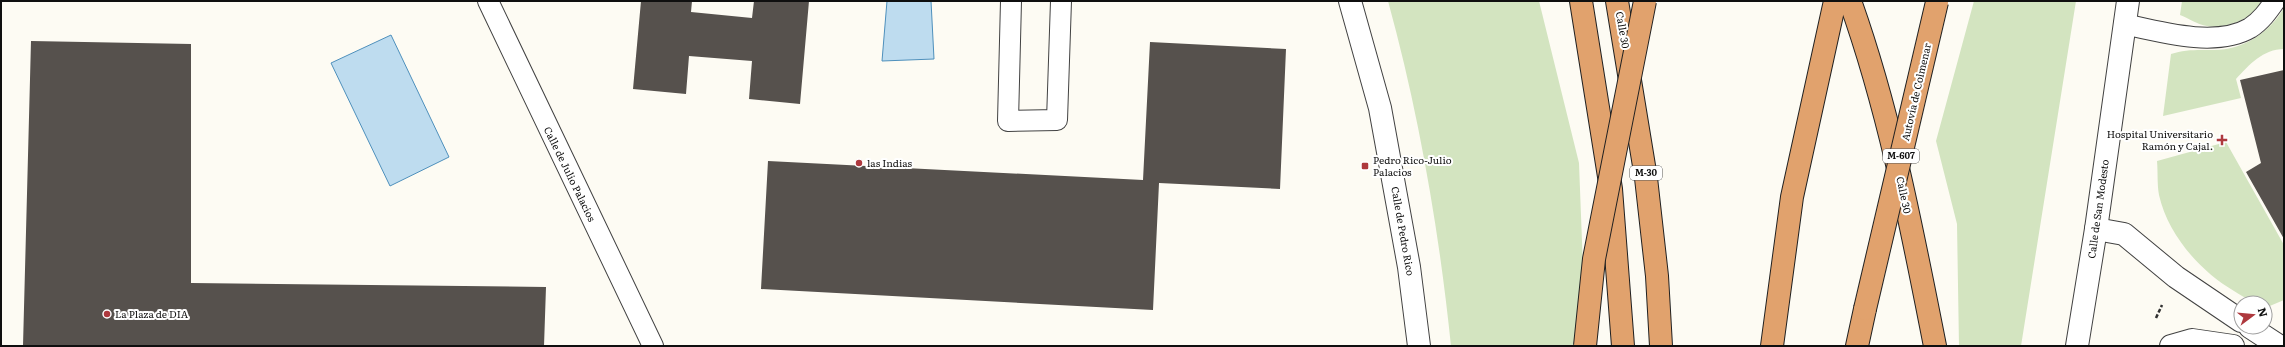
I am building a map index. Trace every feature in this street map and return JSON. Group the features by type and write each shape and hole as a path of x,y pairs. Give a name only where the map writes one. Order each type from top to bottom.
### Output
{"highway":[{"path":"1581,1 1611,188 1623,346"},
{"name":"Calle 30","path":"1617,1 1646,178 1657,276 1661,346"},
{"path":"1585,346 1594,259 1645,1"},
{"path":"1772,346 1792,197 1835,1"},
{"name":"Calle 30","path":"1850,1 1869,54 1893,146 1935,346"},
{"name":"Autovía de Colmenar","path":"1857,346 1937,1"}],"street":[{"name":"Calle de Pedro Rico","path":"1350,1 1382,116 1409,267 1419,346"},
{"name":"Calle de San Modesto","path":"2077,346 2096,228 2128,1"},
{"path":"2096,228 2124,234 2176,277 2233,316"},
{"path":"2262,335 2278,346"},
{"path":"2171,346 2192,340 2233,346"}],"lane":[{"name":"Calle de Julio Palacios","path":"488,1 653,346"},
{"path":"1011,1 1008,121 1057,120 1061,1"},
{"path":"2124,24 2165,34 2203,37 2230,37 2250,28 2263,18 2275,1"}],"path":[{"path":"2156,319 2165,297"}],"green space":[{"path":"1388,1 1539,1 1579,163 1586,346 1451,346 1427,172 1409,86"},
{"path":"1974,1 2076,1 2021,346 1959,346 1957,224 1936,141"},
{"path":"2182,1 2261,1 2246,18 2231,24 2214,27 2200,24 2180,15"},
{"path":"2284,8 2284,49 2269,52 2263,55 2251,63 2236,79 2241,98 2163,116 2171,54 2176,52 2197,50 2225,49 2245,43 2263,32 2271,25"},
{"path":"2226,142 2284,245 2284,300 2273,305 2273,295 2240,295 2221,283 2209,273 2187,250 2178,238 2163,210 2158,187 2157,161"}],"water":[{"path":"887,1 931,1 934,59 882,61"},
{"path":"391,35 449,157 390,186 331,63"}],"building":[{"path":"641,1 692,1 691,12 752,18 754,1 809,1 800,104 749,99 752,61 689,56 686,94 633,89"},
{"path":"31,41 191,44 191,283 546,287 544,346 23,346"},
{"path":"1150,42 1286,49 1280,189 1159,183 1153,310 761,289 768,161 1143,180"},
{"path":"2284,70 2284,239 2246,172 2261,163 2240,80"}],"place":[{"name":"Hospital Universitario Ramón y Cajal.","path":"2222,140"},
{"name":"las Indias","path":"859,163"},
{"name":"Pedro Rico-Julio Palacios","path":"1365,166"},
{"name":"La Plaza de DIA","path":"107,314"}]}
